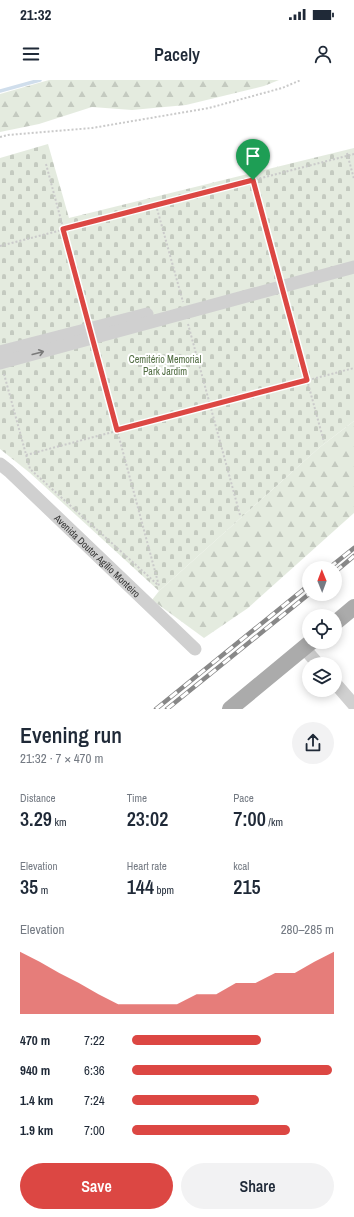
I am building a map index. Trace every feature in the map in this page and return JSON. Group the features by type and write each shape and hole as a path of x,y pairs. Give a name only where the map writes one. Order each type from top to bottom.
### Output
{"main road":[{"path":"342,617 354,607"},
{"path":"230,709 303,649"}],"street":[{"path":"281,283 354,259"},
{"path":"0,363 91,333 281,283 354,267"},
{"path":"0,352 91,333"},
{"name":"Avenida Doutor Agílio Monteiro","path":"0,464 195,648"},
{"path":"342,691 354,705"}],"path":[{"path":"0,137 8,135 92,128 209,108 282,88 301,80"},
{"path":"0,246 347,154 354,154"},
{"path":"347,154 354,179"},
{"path":"0,363 30,469 159,586 46,164"},
{"path":"253,180 324,442"},
{"path":"156,205 240,515"},
{"path":"26,455 354,368"}],"green space":[{"path":"49,80 279,80 264,86 186,105 132,110 92,107 39,124 0,132 0,94"},
{"name":"Cemitério Memorial Park Jardim","path":"48,144 69,218 354,148 354,421 320,447 159,591 30,473 0,449 0,158"},
{"path":"354,421 354,513 248,608 204,638 152,600 159,591 320,447"}],"waterway":[{"path":"0,91 40,80"}],"railway":[{"path":"338,561 354,548"},
{"path":"342,566 354,556"},
{"path":"156,709 302,591"},
{"path":"167,709 302,600"}],"route":[{"path":"253,180 307,380 117,430 63,229 253,180"}]}
